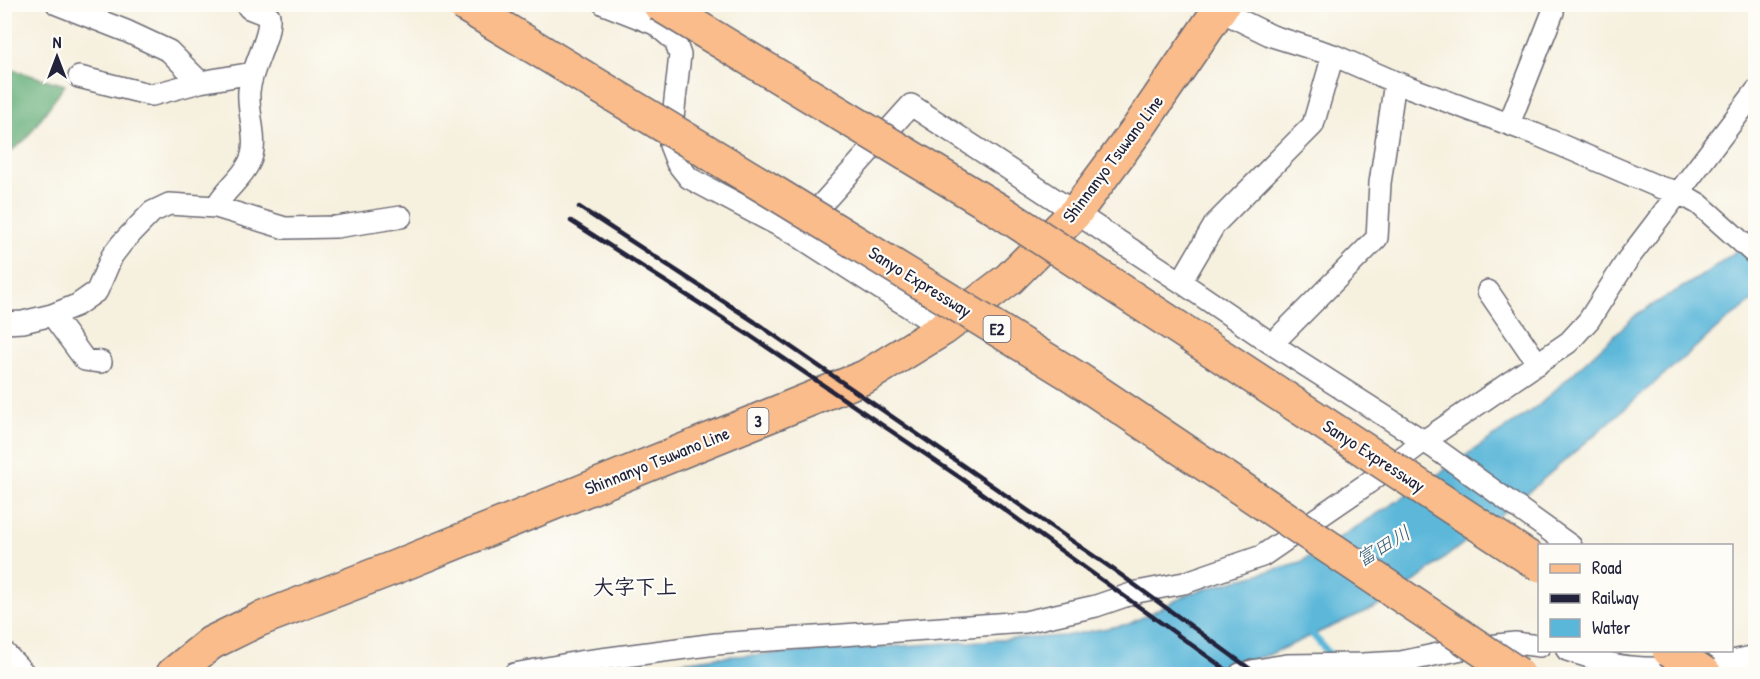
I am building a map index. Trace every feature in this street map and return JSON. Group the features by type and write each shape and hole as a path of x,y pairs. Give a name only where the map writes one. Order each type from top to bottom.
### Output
{"main road":[{"name":"Sanyo Expressway","path":"463,4 1075,377 1518,675"},
{"name":"Sanyo Expressway","path":"659,4 1000,211 1538,564"},
{"name":"Shinnanyo Tsuwano Line","path":"173,675 211,643 258,620 393,568 865,377 943,329 1009,279 1075,213 1139,127 1221,7"},
{"path":"1673,652 1716,662"}],"street":[{"path":"57,4 126,31 169,51 200,82"},
{"path":"216,207 219,200 250,163 253,145 249,92 269,25 269,15 249,8 246,4"},
{"path":"604,4 655,24 675,41 680,55 670,145 677,163 689,178 795,234 943,329"},
{"path":"1221,7 1272,36 1333,55 1395,82 1509,124 1659,187 1678,192 1699,204 1755,255"},
{"path":"1509,124 1553,12"},
{"path":"1181,282 1215,224 1314,125 1333,55"},
{"path":"79,77 152,96 200,82 253,74"},
{"path":"1272,344 1377,238 1380,183 1395,82"},
{"path":"514,675 579,662 716,644 1025,622 1096,606 1137,592 1184,583 1262,556 1364,486 1430,445 1569,342 1589,320 1628,259 1755,91"},
{"path":"795,234 911,105 1272,344 1430,445 1568,544"},
{"path":"4,323 22,322 52,315 77,305 97,291 112,256 122,243 152,212 170,204 216,207 285,228 336,227 401,217"},
{"path":"1488,291 1539,364"},
{"path":"52,315 85,360 101,362"},
{"path":"1240,675 1287,665 1401,662 1462,649 1515,643 1538,646"},
{"path":"4,652 25,675"},
{"path":"1571,652 1629,667 1666,668 1755,656"},
{"path":"1716,662 1749,675"}],"green space":[{"path":"5,68 65,85 26,139 5,156"}],"water":[{"name":"富田川","path":"1755,238 1755,299 1720,326 1525,495 1391,600 1268,655 1196,674 594,674 719,657 1065,636 1129,624 1191,593 1301,562 1415,490 1538,406 1637,314 1698,278"}],"waterway":[{"path":"1310,627 1313,635 1334,659"},
{"path":"1525,670 1543,674"}],"railway":[{"path":"579,207 755,322 1117,572 1257,674"},
{"path":"571,221 749,335 962,479 1232,674"}],"district":[{"name":"大字下上","path":"635,587"}]}
